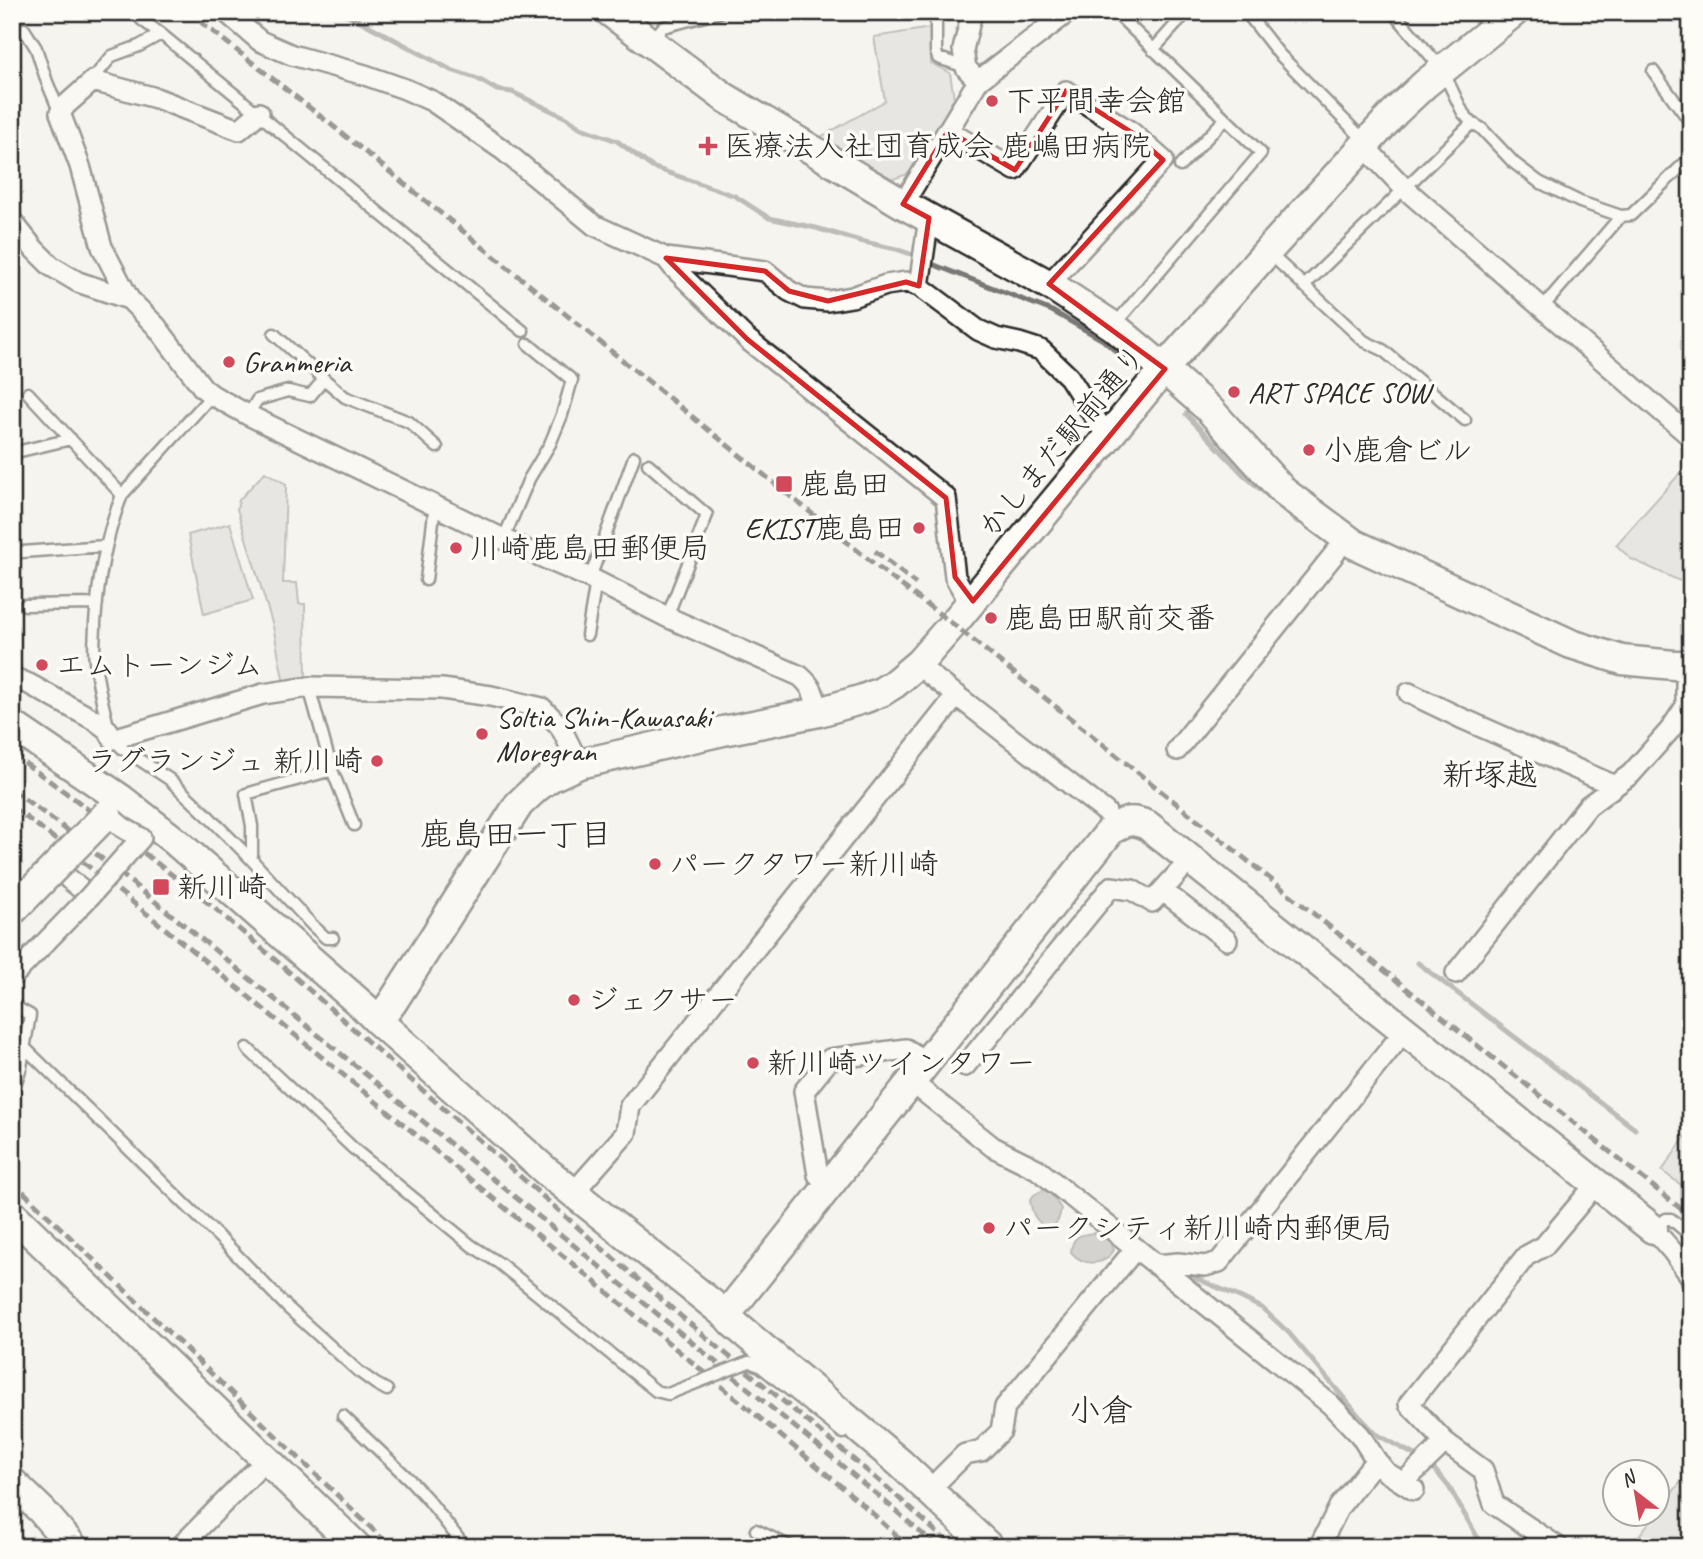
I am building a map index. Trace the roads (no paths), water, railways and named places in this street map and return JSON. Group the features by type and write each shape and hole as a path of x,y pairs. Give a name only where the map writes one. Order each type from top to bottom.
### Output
{"street":[{"path":"226,12 260,41 292,55 365,75 432,101 503,149 594,225 666,258 765,271 789,291 805,299 828,302 886,285 906,282 919,286 978,330 996,338 1041,350 1069,377 1108,438"},
{"path":"610,12 724,97 903,204 1049,284 1114,326 1209,409 1284,492 1354,544 1571,644 1622,660 1674,665 1688,674 1686,706 1670,730 1630,774 1588,806 1456,973"},
{"path":"972,12 963,50 972,74"},
{"path":"903,204 948,131 972,74 1068,12"},
{"name":"かしまだ駅前通り","path":"371,1014 392,1003 519,804 551,777 579,764 819,712 863,699 894,684 919,663 1165,369 1394,113 1442,69 1514,12"},
{"path":"259,113 239,130 156,98 93,81 60,113 80,166 102,247 129,299 156,326 203,388 248,415 503,540 800,676 809,684 819,712"},
{"path":"948,131 1015,170 1066,91 1131,132 1163,160 1049,284"},
{"path":"1364,146 1404,188 1691,437"},
{"path":"919,286 929,218"},
{"path":"12,221 51,267 78,282 129,299"},
{"path":"666,258 747,339 947,498 955,577 973,601"},
{"path":"1177,750 1336,552"},
{"path":"929,674 1106,811"},
{"path":"12,677 30,684 111,734 263,694 309,687 442,689 491,696 542,708 560,726 579,764"},
{"path":"1409,693 1615,786"},
{"path":"581,1184 626,1133 630,1107 957,695"},
{"path":"12,725 114,807 174,841 546,1171 726,1315 900,1462 989,1547"},
{"path":"12,977 90,897 141,838 122,827 114,807"},
{"path":"12,911 114,807"},
{"path":"726,1315 1111,830 1125,821 1147,825 1653,1229 1691,1277"},
{"path":"965,1066 1111,887 1132,890 1152,902 1179,872"},
{"path":"69,879 90,897"},
{"path":"1163,891 1227,940"},
{"path":"1156,1265 1178,1263 1205,1266 1219,1262 1394,1044"},
{"path":"818,1175 804,1091 830,1059 906,1049 914,1054"},
{"path":"923,1091 993,1147 1037,1169 1330,1404 1360,1435 1386,1472 1409,1487 1425,1461 1445,1442"},
{"path":"1558,1547 1494,1504 1483,1470 1445,1442 1409,1404 1526,1256 1544,1245 1586,1196"},
{"path":"12,1214 357,1547"},
{"path":"940,1479 965,1454 981,1451 1001,1431 1005,1407 1136,1248"},
{"path":"1319,1547 1339,1507 1376,1460"},
{"path":"180,1547 254,1472"},
{"path":"13,1485 73,1547"}],"lane":[{"path":"135,12 523,331"},
{"path":"651,42 663,27 720,12"},
{"path":"936,12 938,58 972,74"},
{"path":"1114,326 1261,153 1115,12"},
{"path":"1153,50 1187,12"},
{"path":"1246,12 1279,54 1358,134 1364,146"},
{"path":"1393,12 1442,69 1463,113 1514,163 1539,182 1580,202 1621,216 1631,215 1689,162"},
{"path":"24,29 36,48 60,113"},
{"path":"93,81 112,56 161,34"},
{"path":"1653,71 1691,123"},
{"path":"1180,166 1225,119"},
{"path":"1304,285 1472,122"},
{"path":"1542,308 1621,216"},
{"path":"1267,252 1364,341 1383,350 1465,420"},
{"path":"274,334 345,397 409,422 437,447"},
{"path":"503,540 529,479 550,444 572,380 528,344"},
{"path":"248,415 257,400 288,391 310,396 324,379"},
{"path":"28,393 122,495"},
{"path":"212,395 122,495 105,546 97,604 94,660 111,734 123,749 169,779 250,858 312,925 326,938 333,938"},
{"path":"12,453 71,439"},
{"path":"587,635 593,580 634,457"},
{"path":"648,464 707,515 667,617"},
{"path":"426,580 437,507"},
{"path":"22,552 105,546"},
{"path":"24,605 97,604"},
{"path":"309,687 332,770 354,825"},
{"path":"250,858 253,826 246,794 332,770"},
{"path":"12,1005 30,1016 21,1067 12,1094"},
{"path":"24,1047 288,1308 358,1371 387,1390"},
{"path":"247,1048 355,1150 656,1391 668,1394 749,1362 760,1366 852,1440"},
{"path":"1653,1229 1665,1219 1671,1219 1691,1236"},
{"path":"343,1416 411,1481 465,1547"},
{"path":"756,1530 791,1547"}],"waterway":[{"path":"341,12 451,70 478,79 497,90 512,92 567,118 581,128 617,141 652,167 735,196 769,218 816,228 919,257"},
{"path":"927,262 1052,311 1103,340 1136,369"},
{"path":"1186,414 1243,474 1298,522"},
{"path":"1418,963 1635,1129"},
{"path":"1186,1274 1262,1308 1289,1333 1376,1434 1422,1459"},
{"path":"1430,1464 1449,1487 1483,1547"}],"railway":[{"path":"188,12 1691,1217"},
{"path":"875,551 916,584"},
{"path":"12,754 76,800 212,906 591,1239 889,1489 953,1547"},
{"path":"12,790 59,824 194,933 880,1497 937,1547"},
{"path":"12,807 210,965 755,1414 909,1547"},
{"path":"12,1181 391,1547"}],"place":[{"name":"下平間幸会館","path":"992,101"},
{"name":"医療法人社団育成会 鹿嶋田病院","path":"708,146"},
{"name":"Granmeria","path":"229,362"},
{"name":"ART SPACE SOW","path":"1234,392"},
{"name":"小鹿倉ビル","path":"1309,450"},
{"name":"鹿島田","path":"784,484"},
{"name":"EKIST鹿島田","path":"919,528"},
{"name":"川崎鹿島田郵便局","path":"456,548"},
{"name":"鹿島田駅前交番","path":"991,618"},
{"name":"エムトーンジム","path":"42,665"},
{"name":"Soltia Shin-Kawasaki Moregran","path":"482,734"},
{"name":"ラグランジュ 新川崎","path":"377,761"},
{"name":"パークタワー新川崎","path":"655,864"},
{"name":"新川崎","path":"161,887"},
{"name":"ジェクサー","path":"574,1000"},
{"name":"新川崎ツインタワー","path":"753,1063"},
{"name":"パークシティ新川崎内郵便局","path":"989,1228"}],"district":[{"name":"新塚越","path":"1490,774"},
{"name":"鹿島田一丁目","path":"516,834"},
{"name":"小倉","path":"1101,1410"}]}
